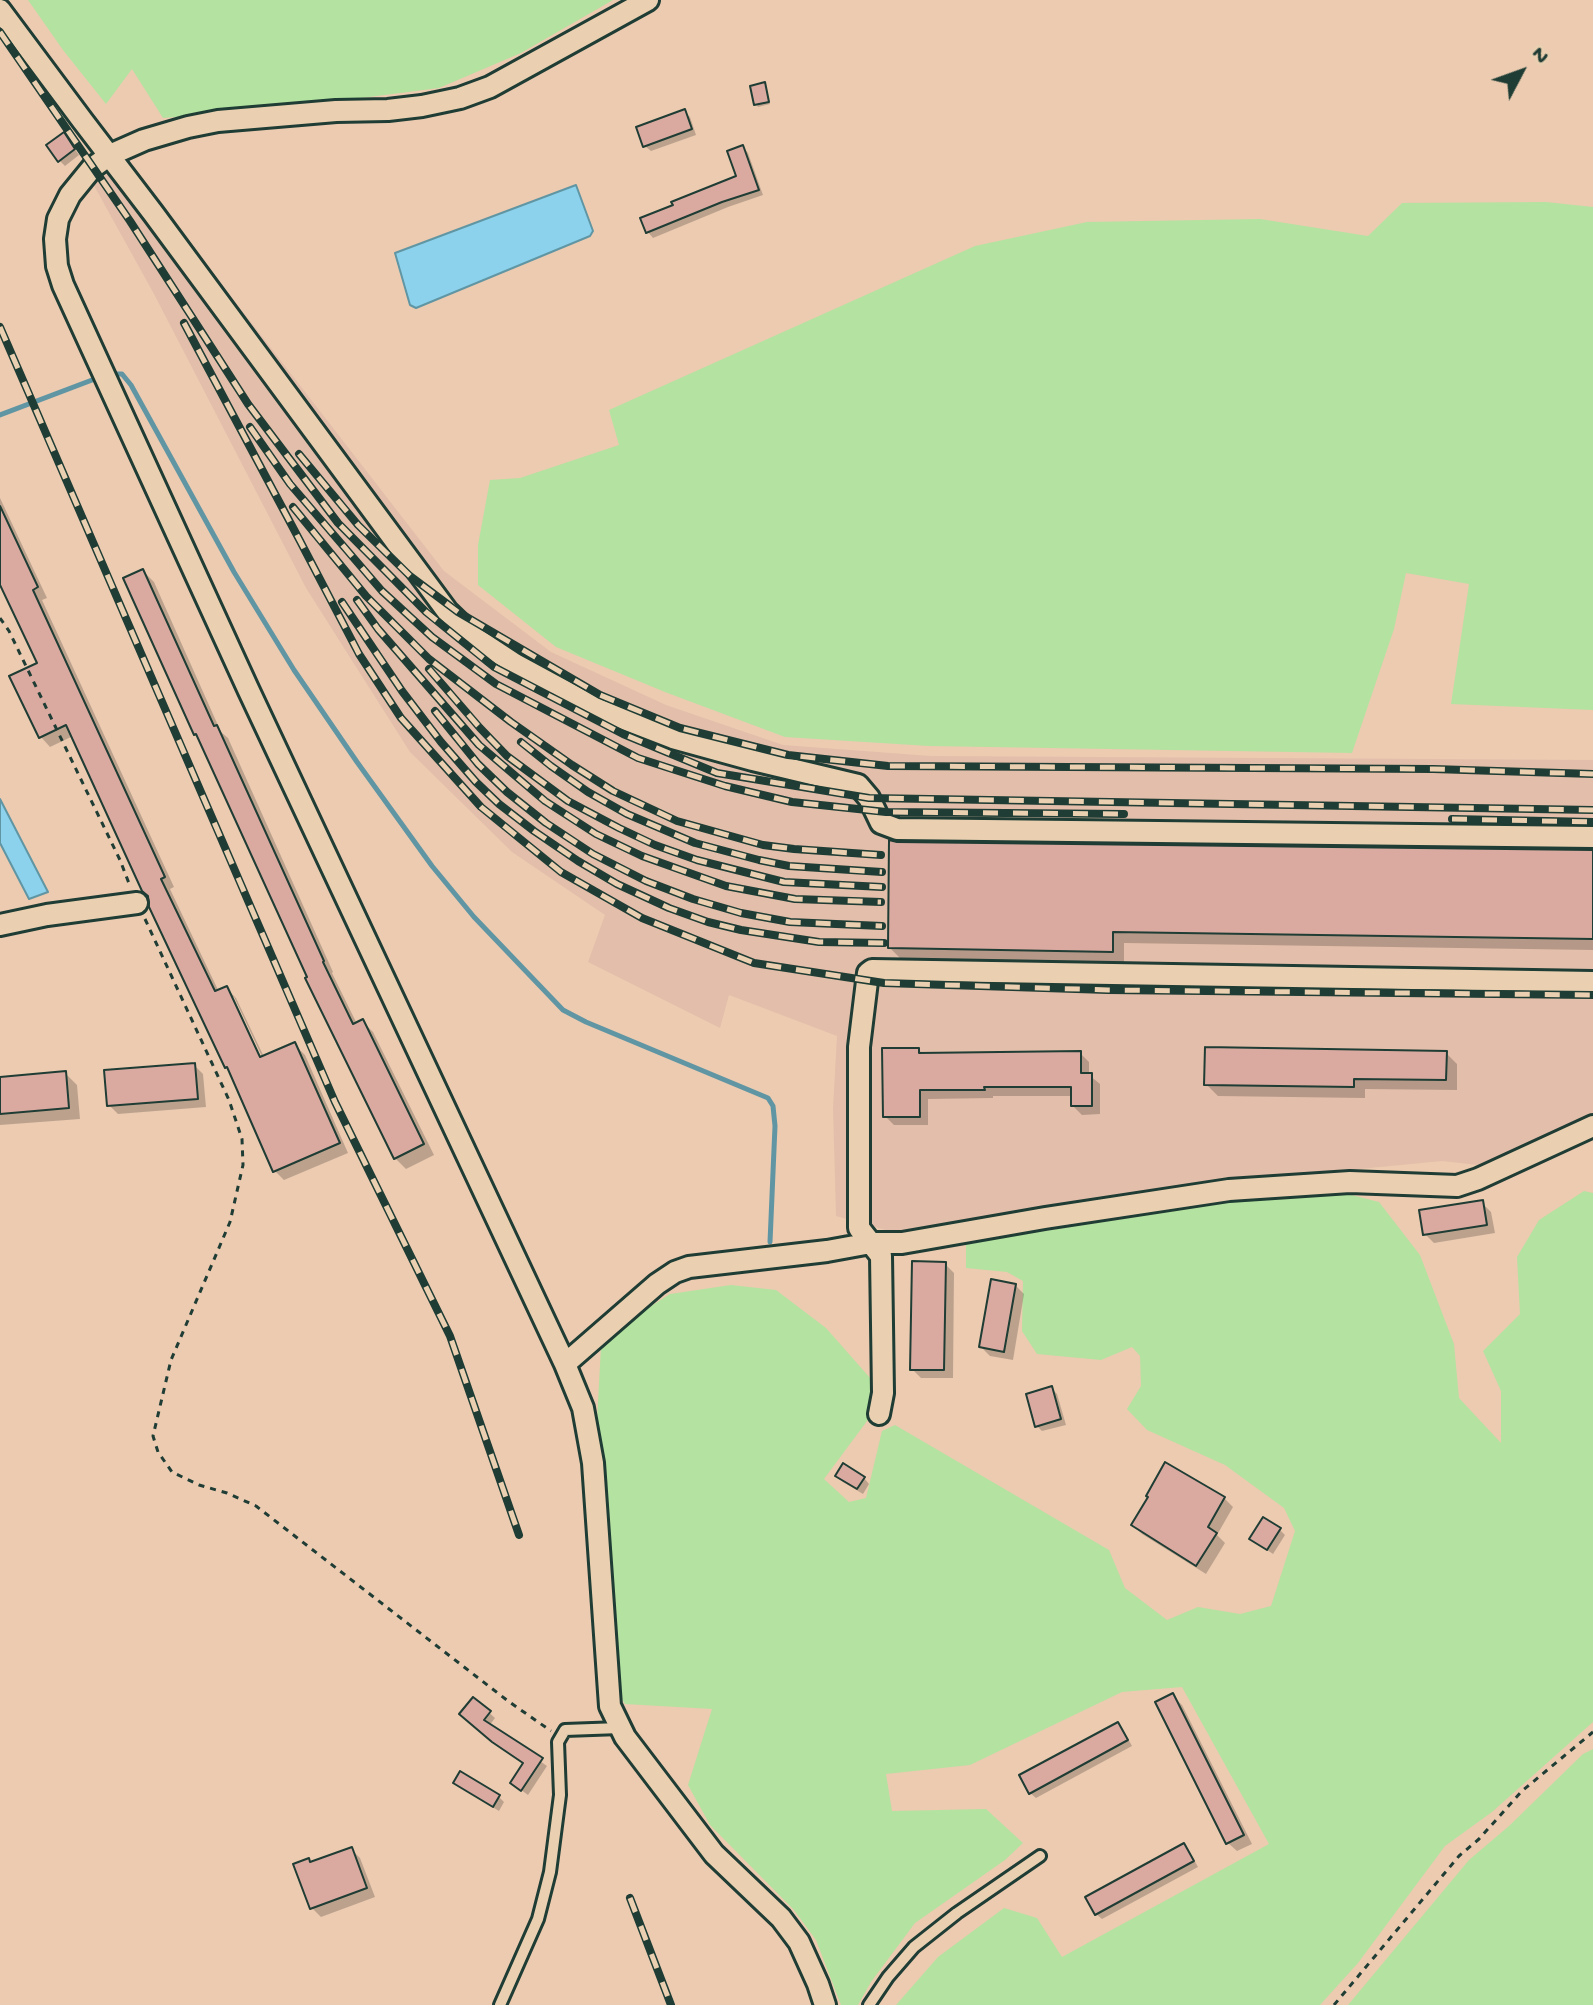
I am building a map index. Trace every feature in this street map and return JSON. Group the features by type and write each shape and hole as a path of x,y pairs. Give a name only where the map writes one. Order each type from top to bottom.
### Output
{"street":[{"path":"648,0 490,87 460,98 388,110 218,121 166,133 110,155 92,168 70,195 58,219 55,239 57,266 255,705 583,1408 593,1463 610,1706 620,1728 714,1854 781,1918 799,1942 825,2005"},
{"path":"0,10 447,611 484,644 598,709 673,738 858,785 869,798 881,823 897,829 1593,837"},
{"path":"0,925 47,915 137,903"},
{"path":"879,1414 883,1393 881,1256 859,1228 859,1047 868,973 872,970 1593,982"},
{"path":"565,1364 657,1284 689,1267 871,1243 902,1243 1229,1190 1350,1182 1457,1186 1593,1126"}],"lane":[{"path":"500,2005 538,1919 550,1872 560,1795 558,1742 565,1730 620,1728"},
{"path":"869,2005 914,1947 1040,1856"}],"path":[{"path":"0,618 120,860 229,1100 242,1139 243,1165 230,1222 171,1360 153,1436 158,1452 172,1472 256,1506 560,1738"},
{"path":"1334,2005 1459,1856 1479,1839 1522,1791 1593,1732"}],"shaded area":[{"path":"108,174 139,178 444,571 551,652 666,705 783,745 931,756 1593,760 1593,1115 1478,1165 1442,1161 1226,1182 900,1234 836,1216 833,1108 837,1036 729,995 720,1028 588,962 605,915 512,852 410,752 306,588 154,294 92,182"}],"green space":[{"path":"28,0 613,0 521,53 439,88 276,109 163,118 132,69 106,104"},
{"path":"1546,202 1593,207 1593,710 1451,704 1469,584 1406,573 1394,629 1352,753 929,746 785,737 556,647 478,585 478,545 490,480 520,478 619,445 609,410 975,246 1087,222 1260,219 1368,236 1402,203"},
{"path":"1584,1191 1593,1193 1593,1722 1492,1812 1445,1846 1358,1963 1320,2005 896,2005 938,1957 1004,1908 1037,1918 1062,1957 1269,1844 1182,1687 1122,1692 970,1765 886,1774 892,1811 986,1809 1023,1843 1005,1860 915,1923 871,1982 858,2005 841,2005 816,1940 794,1910 710,1825 688,1785 712,1709 625,1704 615,1688 607,1500 597,1420 601,1347 631,1319 670,1294 731,1285 776,1290 826,1328 871,1379 876,1394 870,1417 824,1479 849,1502 866,1498 882,1431 895,1425 1109,1550 1125,1588 1167,1620 1198,1607 1240,1614 1271,1606 1295,1531 1284,1508 1225,1465 1147,1430 1127,1409 1141,1386 1140,1356 1132,1347 1101,1360 1037,1354 1022,1331 1023,1281 1007,1272 966,1268 966,1243 1232,1202 1344,1193 1379,1202 1420,1255 1454,1344 1459,1398 1501,1443 1501,1391 1483,1351 1520,1314 1517,1257 1539,1220"},
{"path":"1593,1749 1593,2005 1348,2005 1469,1860 1583,1754"}],"water":[{"path":"576,185 593,231 590,236 416,308 410,305 395,253"},
{"path":"0,799 48,892 29,899 0,843"}],"building":[{"path":"765,82 769,102 754,105 750,86"},
{"path":"685,109 692,129 643,147 636,127"},
{"path":"64,132 75,149 58,162 46,145"},
{"path":"743,145 759,190 646,233 640,218 736,176 727,151"},
{"path":"0,506 38,587 33,590 165,877 161,879 215,991 227,986 260,1057 295,1042 340,1143 273,1172 227,1067 149,907 148,896 142,891 66,725 39,738 9,676 37,663 0,585"},
{"path":"143,569 353,1024 363,1019 424,1144 394,1159 305,978 123,578"},
{"path":"889,840 1593,850 1593,939 1113,932 1113,952 888,948"},
{"path":"1205,1047 1447,1051 1446,1080 1354,1079 1354,1087 1204,1085"},
{"path":"882,1048 919,1048 919,1053 1081,1051 1081,1073 1092,1073 1092,1106 1071,1106 1071,1087 920,1090 920,1117 883,1117"},
{"path":"195,1063 198,1099 107,1106 104,1070"},
{"path":"66,1071 69,1108 0,1114 0,1077"},
{"path":"1483,1200 1487,1225 1423,1235 1419,1210"},
{"path":"912,1261 946,1262 944,1370 910,1370"},
{"path":"991,1279 1016,1284 1004,1352 979,1347"},
{"path":"1052,1386 1061,1419 1035,1427 1026,1394"},
{"path":"1165,1462 1225,1497 1208,1527 1217,1533 1196,1566 1131,1525"},
{"path":"843,1463 865,1477 857,1489 835,1476"},
{"path":"1263,1517 1281,1528 1267,1550 1249,1539"},
{"path":"1173,1693 1244,1835 1226,1844 1155,1702"},
{"path":"473,1697 491,1711 484,1720 543,1758 521,1791 510,1783 523,1763 459,1714"},
{"path":"1118,1722 1128,1740 1029,1794 1019,1775"},
{"path":"460,1771 500,1795 493,1807 453,1783"},
{"path":"1184,1843 1194,1861 1095,1915 1085,1897"},
{"path":"352,1847 367,1888 310,1909 293,1864 309,1858 310,1862"}],"waterway":[{"path":"109,374 122,374 131,385 234,572 294,670 432,866 474,917 563,1010 768,1098 773,1106 775,1126 770,1242"},
{"path":"0,415 100,377"}],"railway":[{"path":"0,32 130,221 248,404 338,523 426,612 494,667 623,734 717,773 869,798 1593,810"},
{"path":"184,323 359,654 401,718 481,807 561,872 642,918 754,963 884,983 1108,990 1593,995"},
{"path":"0,327 335,1102 450,1336 519,1535"},
{"path":"250,427 290,484 382,591 432,637 496,684 638,758 725,786 792,802 886,812 1124,814"},
{"path":"299,454 358,525 410,576 458,612 600,695 680,728 788,755 888,766 1433,769 1593,774"},
{"path":"293,507 366,596 429,659 511,722 613,791 677,821 763,845 881,855"},
{"path":"357,600 378,629 479,745 545,801 596,834 642,856 726,886 795,899 881,902"},
{"path":"342,602 402,691 476,782 499,804 578,861 617,884 708,922 819,942 884,943"},
{"path":"429,669 507,756 568,801 619,828 697,860 784,882 882,887"},
{"path":"435,711 478,764 507,792 593,854 646,881 741,913 790,922 882,926"},
{"path":"521,742 588,792 627,814 695,843 789,866 882,872"},
{"path":"1452,819 1593,822"},
{"path":"630,1898 671,2005"}]}
